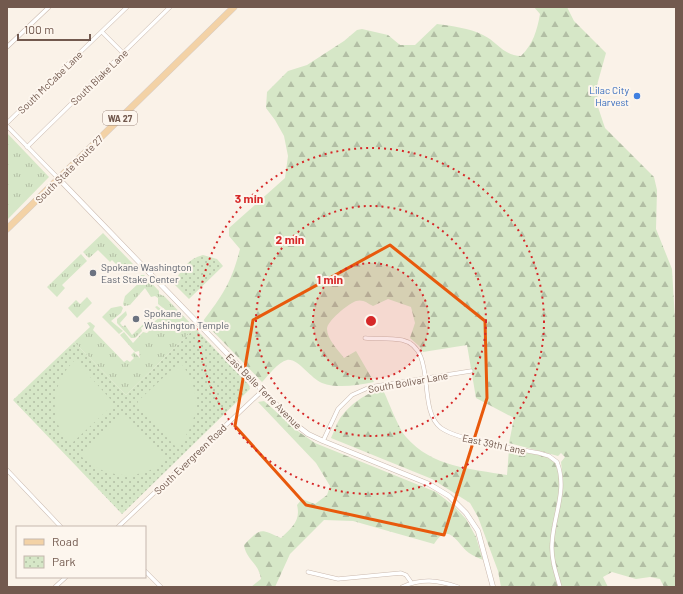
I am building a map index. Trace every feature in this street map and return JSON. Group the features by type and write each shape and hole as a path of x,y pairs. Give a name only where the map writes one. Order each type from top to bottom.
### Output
{"main road":[{"name":"South State Route 27","path":"7,229 234,7"}],"street":[{"path":"7,47 48,7"},
{"name":"South McCabe Lane","path":"7,123 127,7"},
{"name":"South Blake Lane","path":"27,147 170,7"},
{"path":"102,32 123,53"},
{"path":"7,126 58,179"},
{"name":"East Belle Terre Avenue","path":"58,179 295,424 308,434 429,484 449,496 466,513 478,531 493,587"},
{"name":"East 39th Lane","path":"365,338 402,340 414,346 421,356 432,413 440,427 455,435 539,453 549,456 557,462 561,487 553,531 552,558 560,587"},
{"name":"South Bolivar Lane","path":"323,441 338,409 352,395 370,387 471,371"},
{"name":"South Evergreen Road","path":"119,526 262,391"},
{"path":"7,470 60,526"},
{"path":"146,572 160,587"},
{"path":"308,572 338,579 401,573 406,575 412,582"},
{"path":"55,587 65,578"},
{"path":"402,587 412,582 427,580 442,582 458,587"}],"highlighted area":[{"path":"390,245 485,321 487,398 444,535 306,505 235,426 253,320"}],"green space":[{"path":"534,7 567,7 574,21 606,53 597,85 598,107 605,128 654,177 657,190 656,229 672,269 676,337 676,587 664,587 660,579 650,577 636,579 612,572 603,577 608,587 501,587 498,571 478,517 470,503 432,479 331,438 339,420 347,410 364,396 383,390 406,437 416,447 440,461 466,468 507,475 509,449 548,457 554,461 558,471 562,471 561,462 565,457 561,453 558,456 509,443 514,418 476,398 467,345 423,352 410,338 415,323 411,307 388,299 373,306 365,302 356,301 343,309 330,322 327,333 333,344 344,358 356,351 374,382 348,386 335,386 322,383 296,362 291,360 284,361 277,366 262,382 203,321 226,287 237,260 240,249 229,236 229,228 285,178 288,156 284,136 266,108 267,92 288,71 307,65 344,41 357,30 362,29 388,35 400,45 415,45 437,24 478,33 488,38 505,51 521,56 534,37 537,26 540,14"},
{"path":"7,133 49,177 7,220"},
{"path":"103,233 133,264 124,272 112,260 110,262 98,250 89,258 83,252"},
{"path":"81,254 87,261 62,285 65,288 57,297 47,287"},
{"path":"203,255 217,259 223,266 189,299 174,284 179,274 189,262"},
{"path":"139,275 144,275 159,291 159,294 164,296 195,328 126,395 74,342 90,327 87,323 90,322 95,326 93,330 124,362 127,360 130,362 134,358 131,355 134,352 140,358 139,351 135,352 120,335 124,332 133,343 143,332 147,333 149,331 148,327 167,311 158,304 158,298 155,296 151,297 145,288 130,305 124,306 125,296 140,282 137,278"},
{"path":"87,297 92,303 77,318 68,308 76,300 80,304"},
{"path":"121,306 123,308 121,313 111,321 123,331 119,334 102,317 111,308"},
{"path":"157,306 161,309 161,313 147,326 141,328 142,331 135,338 131,338 117,323 117,319 126,311 127,315 120,323 123,327 125,325 132,335 158,310 155,307"},
{"path":"195,328 249,385 250,389 122,514 13,400 74,342 126,395"},
{"path":"75,360 112,401 113,405 70,445 58,424 55,413 55,402 61,379"},
{"path":"180,362 192,383 196,405 190,428 176,447 137,406 138,401"},
{"path":"264,401 299,432 315,443 436,492 454,506 466,519 476,537 483,560 469,553 453,536 449,534 444,534 439,537 434,544 353,521 324,520 290,554 275,587 251,587 261,579 258,569 247,554 244,545 254,535 261,531 268,532 281,538 297,520 297,505 302,499 315,504 327,495 330,486 316,463 258,402"},
{"path":"122,416 127,416 167,459 158,466 147,471 126,475 104,471 93,466 84,459 81,456"}],"place":[{"name":"Lilac City Harvest","path":"637,96"},
{"name":"Spokane Washington East Stake Center","path":"93,273"},
{"name":"Spokane Washington Temple","path":"136,319"}]}
